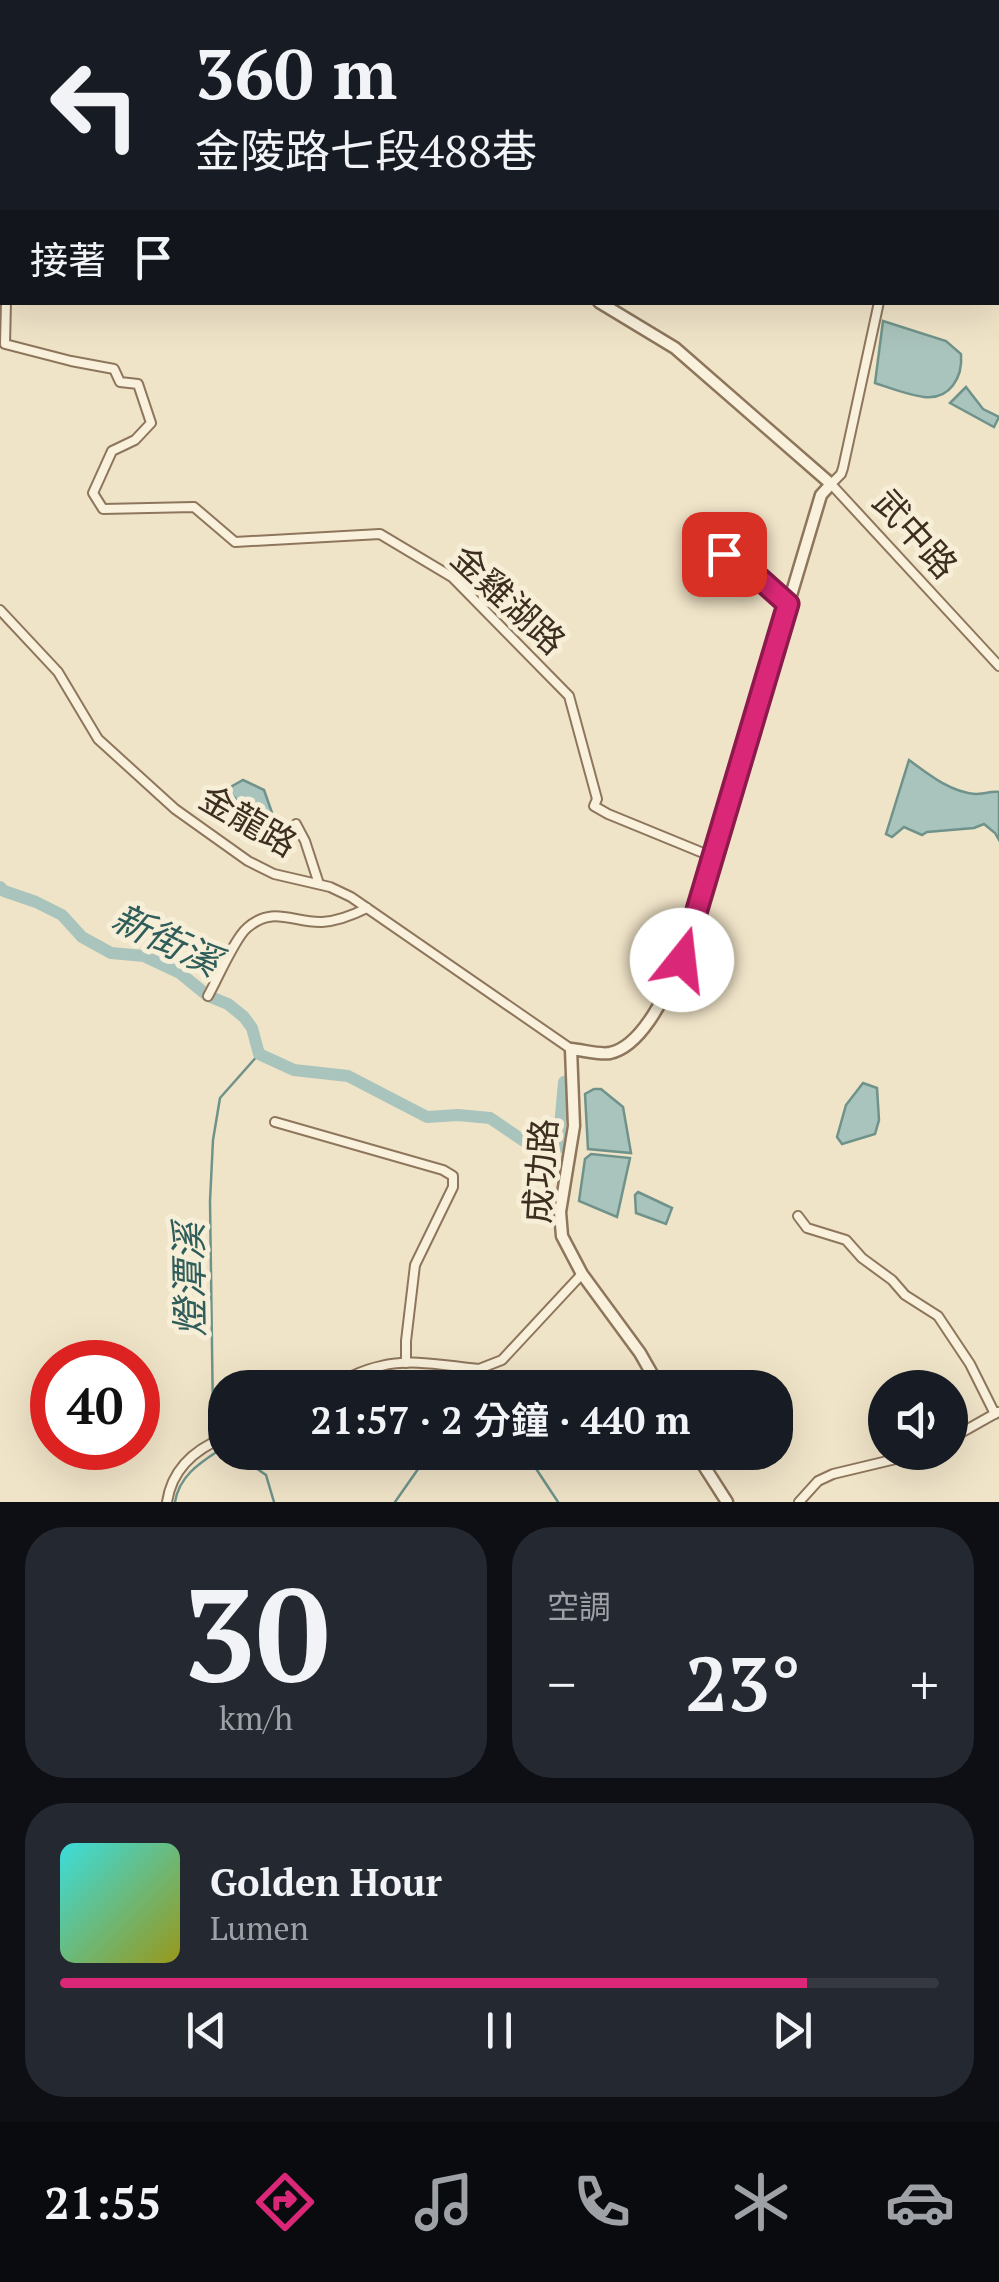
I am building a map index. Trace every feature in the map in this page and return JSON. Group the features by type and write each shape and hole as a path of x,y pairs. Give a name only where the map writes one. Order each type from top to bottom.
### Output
{"street":[{"name":"金雞湖路","path":"6,305 5,344 114,369 120,382 138,384 151,424 134,440 112,451 93,493 103,509 194,507 234,542 380,534 452,577 568,696 597,799 594,806 713,857"},
{"path":"603,305 675,348 830,484"},
{"path":"571,1049 608,1054 629,1043 643,1028 682,960 821,495 843,468 878,305"},
{"name":"武中路","path":"830,484 999,666"},
{"path":"710,590 707,564 711,558 724,554 750,570 788,604"},
{"name":"金龍路","path":"0,610 58,672 98,739 175,810 248,861 274,874 330,887 367,908 571,1049"},
{"path":"296,824 318,884"},
{"path":"208,996 245,929 266,916 320,922 348,918 367,908"},
{"name":"成功路","path":"571,1049 574,1126 560,1224 567,1249 582,1274 650,1370"},
{"path":"275,1122 453,1176 453,1188 415,1266 406,1363"},
{"path":"798,1216 807,1228 846,1240 905,1295 938,1316 997,1413 968,1429"},
{"path":"366,1370 406,1363 487,1368 515,1348 582,1274"},
{"path":"167,1502 176,1474 208,1444"},
{"path":"800,1502 818,1481 868,1466"},
{"path":"706,1470 726,1502"}],"water":[{"path":"883,321 946,341 961,354 960,371 948,391 924,397 875,383"},
{"path":"966,387 983,409 999,417 994,427 950,403"},
{"path":"909,760 957,790 975,794 999,792 999,840 984,824 922,835 904,827 892,837 886,834"},
{"path":"243,780 264,790 276,824 249,814 227,789"},
{"path":"863,1083 877,1088 879,1120 875,1134 842,1144 837,1137 846,1105"},
{"path":"601,1089 623,1107 631,1153 588,1149 585,1094"},
{"path":"591,1154 630,1158 617,1217 579,1201 585,1159"},
{"path":"638,1192 672,1208 666,1224 636,1213"}],"waterway":[{"name":"新街溪","path":"0,887 62,915 82,937 111,953 144,956 180,973 208,996 228,1004 244,1017 252,1028 259,1054 294,1070 348,1076 427,1117 490,1118 546,1152 558,1148 564,1082"},
{"name":"燈潭溪","path":"175,1502 185,1478 218,1451 213,1417 213,1140 220,1098 259,1054"},
{"path":"259,1470 266,1475 274,1502"},
{"path":"395,1502 417,1470"},
{"path":"537,1470 558,1502"}],"route":[{"path":"682,960 788,604 750,570 724,554"}]}
